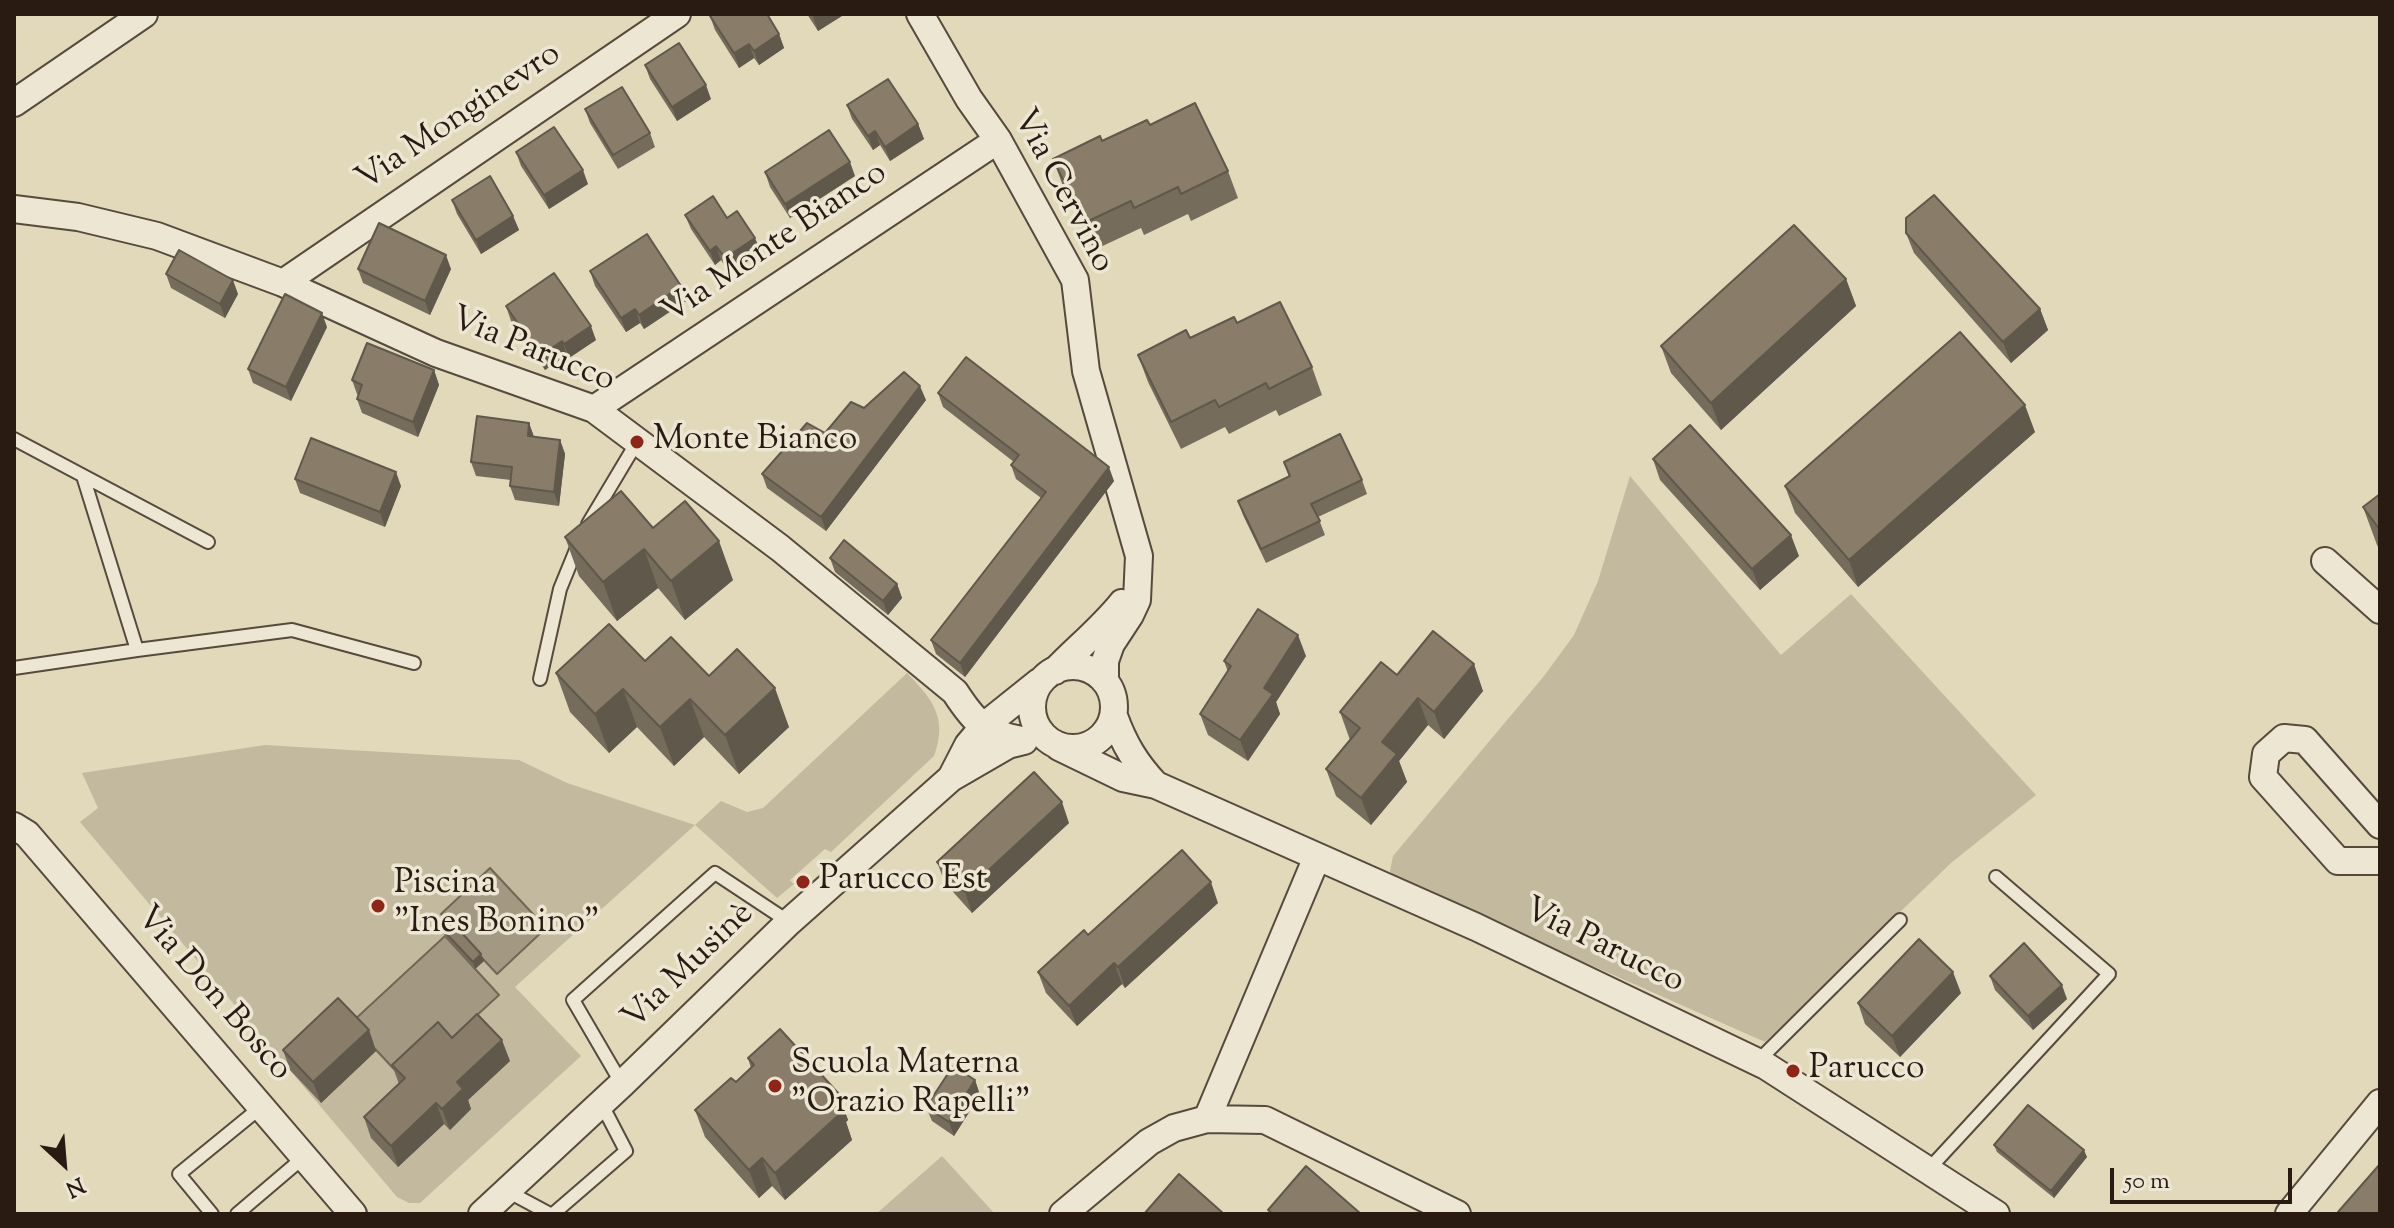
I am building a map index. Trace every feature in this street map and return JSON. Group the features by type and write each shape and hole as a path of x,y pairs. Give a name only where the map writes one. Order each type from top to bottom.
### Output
{"street":[{"path":"14,103 144,14"},
{"name":"Via Monginevro","path":"283,283 677,14"},
{"name":"Via Cervino","path":"920,14 969,99 998,140 1075,280 1086,371 1139,556 1137,600 1111,644 1105,661 1105,681"},
{"name":"Via Monte Bianco","path":"594,409 998,140"},
{"name":"Via Parucco","path":"14,209 78,217 157,236 283,283 436,353 594,409 780,548 955,692"},
{"path":"951,778 968,745 984,726 1048,675 1121,605 1133,587 1139,556"},
{"path":"2325,561 2380,610"},
{"path":"955,692 967,711 998,736 1073,749 1087,747 1109,729 1115,702 1105,681 1090,670 1076,666 1048,675 1035,691 1033,716 1038,729 1055,744"},
{"path":"955,692 984,701 1016,701"},
{"path":"951,778 956,743 955,692"},
{"path":"1114,716 1123,741 1140,768 1156,785"},
{"path":"2380,825 2305,740 2284,738 2266,754 2263,777 2338,861 2380,861"},
{"path":"951,778 1022,740"},
{"name":"Via Parucco","path":"1055,744 1123,778 1156,785 1476,927 1757,1062 1996,1214"},
{"name":"Via Musinè","path":"482,1214 789,922 951,778"},
{"name":"Via Don Bosco","path":"14,826 27,834 353,1214"},
{"path":"1207,1119 1317,857"},
{"path":"2289,1214 2380,1103"},
{"path":"1063,1214 1149,1142 1174,1128 1207,1119 1265,1120 1457,1214"}],"lane":[{"path":"14,439 208,542"},
{"path":"540,679 560,589 582,533 637,442"},
{"path":"83,476 137,650"},
{"path":"14,668 292,630 414,663"},
{"path":"622,1084 573,1000 715,873 789,922"},
{"path":"1928,1170 2109,974 1996,877"},
{"path":"1757,1062 1900,920"},
{"path":"506,1191 551,1214 626,1151 601,1103"},
{"path":"212,1214 179,1174 261,1107"},
{"path":"237,1214 304,1157"}],"shaded area":[{"path":"1630,476 1781,655 1851,594 2036,795 1951,863 1765,1042 1394,878 1390,871 1393,856 1544,676 1574,635 1598,581"},
{"path":"907,673 936,710 939,731 934,756 831,852 825,849 790,880 794,884 777,898 695,825 721,801 747,812 763,808"},
{"name":"Piscina \"Ines Bonino\"","path":"265,745 519,760 567,783 695,825 515,987 581,1056 420,1203 409,1203 397,1197 80,822 98,808 82,773"},
{"path":"490,868 546,928 497,974 441,914"},
{"path":"445,936 499,995 405,1081 351,1023"},
{"path":"942,1156 995,1214 876,1214"}],"building":[{"path":"767,14 779,34 754,51 749,44 734,53 710,16"},
{"path":"679,43 706,85 672,107 645,65"},
{"path":"888,79 918,124 885,147 875,131 868,136 847,105"},
{"path":"622,87 650,133 613,155 585,109"},
{"path":"1195,103 1228,171 1181,194 1178,187 1134,208 1131,201 1084,223 1053,159 1100,136 1102,141 1147,120 1150,125"},
{"path":"554,127 583,170 544,195 516,152"},
{"path":"829,130 850,162 785,204 765,172"},
{"path":"490,176 513,216 476,240 452,200"},
{"path":"1934,195 2040,309 2003,342 1906,233 1906,218"},
{"path":"713,196 727,218 737,211 755,238 725,258 716,246 710,251 685,215"},
{"path":"379,223 446,255 425,301 358,269"},
{"path":"1794,225 1846,279 1711,403 1661,346"},
{"path":"647,234 681,286 639,315 635,309 621,318 590,271"},
{"path":"179,250 233,280 220,304 166,274"},
{"path":"554,273 591,326 540,356 506,306"},
{"path":"285,294 322,313 286,387 248,369"},
{"path":"1280,302 1312,367 1269,389 1266,383 1219,407 1215,400 1171,422 1138,355 1186,330 1190,338 1234,317 1237,323"},
{"path":"1960,332 2025,405 1849,560 1785,486"},
{"path":"367,343 434,370 413,422 357,399 362,385 352,380"},
{"path":"966,357 1109,467 960,663 931,640 1046,492 1011,465 1019,455 938,393"},
{"path":"904,372 920,386 821,517 762,474 807,423 825,433 851,402 864,408"},
{"path":"477,416 529,423 528,436 560,440 554,492 510,486 512,467 471,462"},
{"path":"1690,425 1791,535 1752,569 1653,459"},
{"path":"1340,434 1362,480 1311,504 1320,521 1261,549 1238,501 1290,476 1284,462"},
{"path":"311,438 396,472 380,512 295,479"},
{"path":"621,491 653,528 685,501 719,541 671,581 644,549 603,582 565,537"},
{"path":"2380,494 2380,530 2363,507"},
{"path":"844,540 897,584 883,601 830,558"},
{"path":"1258,609 1298,635 1264,688 1273,694 1240,740 1200,714 1231,666 1224,661"},
{"path":"609,624 645,661 671,637 709,676 737,649 775,688 725,735 690,699 660,727 623,689 595,714 556,673"},
{"path":"1433,631 1474,664 1434,712 1418,698 1382,742 1397,754 1361,798 1326,769 1360,728 1340,712 1381,662 1397,675"},
{"path":"1034,772 1062,802 965,892 937,862"},
{"path":"1182,850 1211,882 1118,967 1114,963 1069,1006 1038,972 1084,930 1088,935"},
{"path":"451,921 481,954 473,962 442,929"},
{"path":"1919,939 1953,972 1892,1036 1858,1003"},
{"path":"2024,943 2062,985 2028,1016 1990,976"},
{"path":"338,998 369,1030 313,1082 283,1050"},
{"path":"477,1014 502,1040 457,1082 463,1089 442,1109 436,1103 391,1146 364,1117 405,1078 392,1065 438,1022 452,1038"},
{"path":"780,1029 838,1093 830,1099 842,1112 775,1173 762,1158 749,1170 695,1110 731,1078 736,1082 754,1065 748,1058"},
{"path":"953,1066 975,1080 949,1122 926,1107"},
{"path":"2028,1105 2084,1150 2051,1191 1994,1145"},
{"path":"2380,1164 2380,1214 2338,1212"},
{"path":"1306,1166 1361,1214 1273,1214 1268,1210"},
{"path":"1179,1174 1224,1214 1144,1214"}],"place":[{"name":"Monte Bianco","path":"637,442"},
{"name":"Parucco Est","path":"803,882"},
{"name":"Piscina \"Ines Bonino\"","path":"378,906"},
{"name":"Parucco","path":"1793,1071"},
{"name":"Scuola Materna \"Orazio Rapelli\"","path":"775,1086"}]}
